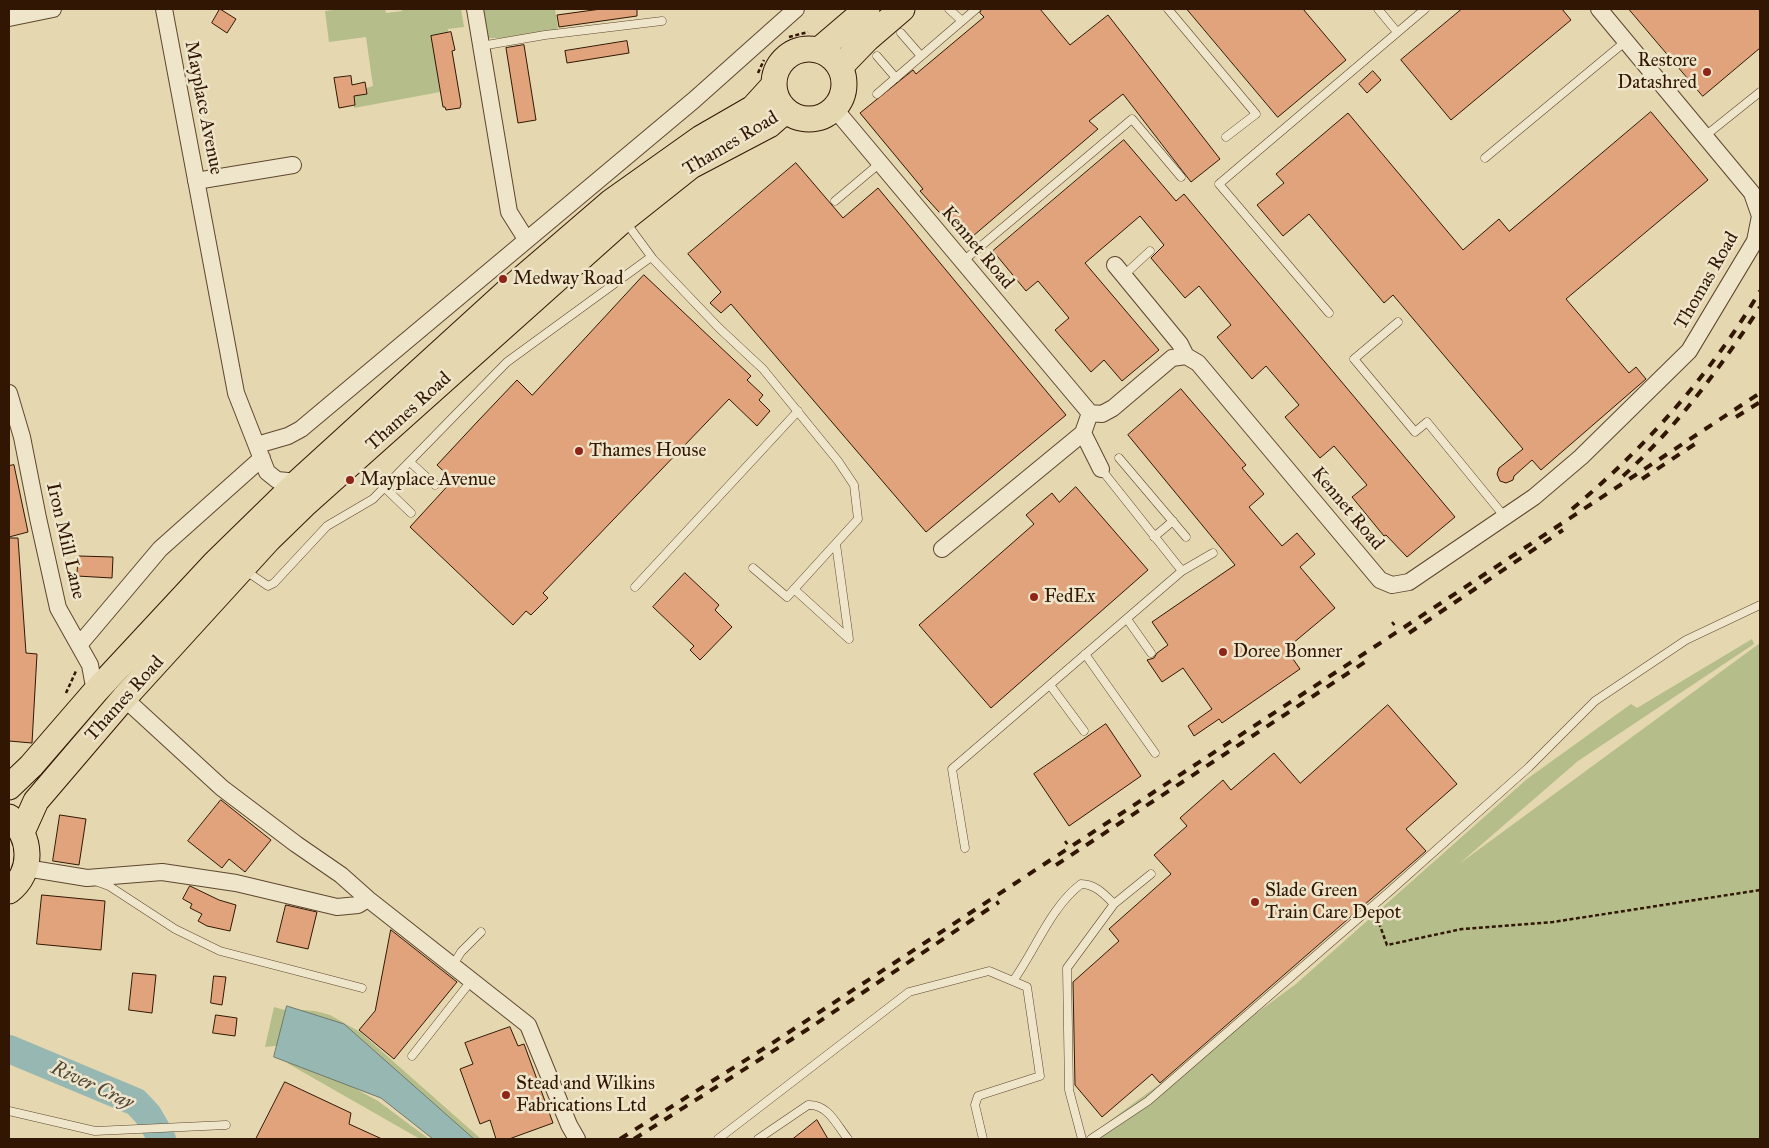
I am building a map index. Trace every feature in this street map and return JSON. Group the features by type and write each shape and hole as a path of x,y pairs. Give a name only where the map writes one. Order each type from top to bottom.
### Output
{"main road":[{"path":"834,108 843,92 844,79 840,67 830,55 819,50 867,9"},
{"path":"840,67 867,39 902,21"},
{"name":"Thames Road","path":"819,50 805,48 787,56 774,74 773,86 778,101 785,111 800,118 816,119 828,114 834,108"},
{"name":"Thames Road","path":"9,786 31,766 95,692 214,564 298,482 511,288 611,202 701,138 753,108 773,86"},
{"name":"Thames Road","path":"16,824 124,698 242,568 304,505 624,220 691,166 769,125 785,111"},
{"path":"9,891 18,882 26,868 27,849 16,824"}],"street":[{"path":"9,18 53,9"},
{"name":"Mayplace Avenue","path":"164,9 236,393 267,472 277,480 298,482"},
{"path":"475,9 509,212 526,239"},
{"path":"79,645 160,549 259,451 301,429 694,100 796,9"},
{"name":"Thomas Road","path":"1504,516 1534,497 1581,457 1689,351 1755,241 1760,216 1752,193 1599,9"},
{"name":"Kennet Road","path":"834,108 1090,414"},
{"path":"196,181 293,165"},
{"name":"Kennet Road","path":"1119,270 1180,344 1186,356 1198,363 1380,580 1392,584 1408,582 1504,516"},
{"path":"942,549 1083,433 1090,414 1102,414 1113,408 1172,358 1186,356"},
{"name":"Iron Mill Lane","path":"9,393 14,426 58,608 90,665 95,692"},
{"path":"1083,433 1101,469"},
{"path":"124,698 222,788 341,875 368,899 528,1025 569,1125 577,1139"},
{"path":"26,868 87,878 162,872 236,883 337,907 358,905 368,899"}],"lane":[{"path":"949,9 962,21"},
{"path":"877,94 976,9"},
{"path":"1168,9 1256,114 1226,137"},
{"path":"1378,9 1397,32"},
{"path":"1330,313 1220,184 1425,9"},
{"path":"481,46 545,35 662,21"},
{"path":"902,21 921,56"},
{"path":"1485,158 1626,40"},
{"path":"877,56 896,78"},
{"path":"1705,136 1760,92"},
{"path":"962,262 1132,119 1181,177"},
{"path":"835,201 880,163"},
{"path":"624,220 651,257 719,328 764,369 838,461 854,485 858,519 787,597 754,568"},
{"path":"1119,270 1150,251"},
{"path":"242,568 268,586 274,583 327,526 373,499 507,362 651,257"},
{"path":"1398,322 1354,359 1415,432 1427,422 1504,516"},
{"path":"635,587 798,411"},
{"path":"1119,458 1186,537"},
{"path":"410,462 435,485"},
{"path":"1101,469 1182,571"},
{"path":"384,488 411,513"},
{"path":"1154,537 1173,521"},
{"path":"794,589 850,639 836,544"},
{"path":"965,848 952,769 1182,571 1213,553"},
{"path":"1091,1139 1148,1101 1529,767 1595,701 1686,640 1760,605"},
{"path":"1127,619 1151,653"},
{"path":"1086,654 1155,753"},
{"path":"1050,685 1084,731"},
{"path":"1082,1139 1069,1090 1067,968 1114,904 1151,874"},
{"path":"87,878 109,886 175,929 220,951 362,988"},
{"path":"1013,981 1039,942 1055,910 1081,884 1088,884 1102,892 1114,904"},
{"path":"453,965 461,952 481,932"},
{"path":"718,1139 909,992 989,971 1027,987 1040,1076 978,1096 976,1106 983,1139"},
{"path":"412,1056 471,981"},
{"path":"758,1139 808,1105 818,1105 827,1110 848,1139"},
{"path":"9,1110 95,1135 164,1127 226,1125"}],"path":[{"path":"1392,622 1396,627"},
{"path":"1065,841 1068,844"},
{"path":"1379,922 1387,945 1462,930 1554,922 1760,890"}],"green space":[{"path":"385,9 386,13 402,11 402,9 461,9 464,27 448,29 448,33 431,36 455,73 438,76 440,92 354,108 354,96 367,94 366,88 373,86 366,37 329,42 325,11"},
{"path":"483,9 555,9 558,29 503,38 488,38"},
{"path":"1752,639 1754,644 1578,761 1459,864 1760,643 1760,1139 1085,1139 1296,984 1527,779 1631,704 1637,708"},
{"path":"274,1007 295,1013 303,1010 330,1015 360,1032 481,1139 470,1139 329,1040 265,1047"},
{"path":"307,1062 378,1101 429,1139 420,1139 287,1063"}],"water":[{"path":"287,1006 344,1024 474,1139 433,1139 381,1098 274,1057"}],"building":[{"path":"220,9 236,19 227,33 212,23"},
{"path":"601,9 637,9 637,16 559,27 557,15"},
{"path":"982,9 1040,9 1070,45 1108,15 1220,159 1191,182 1123,94 1089,121 1098,129 966,242 920,191 923,189 860,113 913,70 916,74 984,17 980,13"},
{"path":"1187,9 1303,9 1346,60 1278,117"},
{"path":"1462,9 1562,9 1571,20 1451,120 1401,60"},
{"name":"Restore Datashred","path":"1629,9 1760,9 1760,48 1703,96"},
{"path":"451,32 455,50 452,51 461,104 460,108 446,110 443,107 431,36"},
{"path":"627,41 629,53 567,63 565,51"},
{"path":"524,45 536,120 518,123 506,48"},
{"path":"1373,71 1381,80 1367,93 1359,84"},
{"path":"351,76 352,85 365,82 367,94 354,96 355,105 339,108 334,78"},
{"path":"1651,112 1708,180 1566,299 1629,373 1636,367 1646,379 1541,470 1532,460 1514,476 1513,480 1506,483 1500,481 1497,474 1499,468 1523,449 1393,295 1384,303 1309,214 1283,236 1257,205 1284,183 1276,174 1348,113 1463,250 1499,219 1509,231"},
{"path":"1124,140 1176,201 1184,194 1455,517 1407,557 1386,535 1384,536 1352,497 1367,485 1334,446 1320,458 1285,417 1299,405 1266,366 1252,379 1217,337 1231,325 1199,286 1185,298 1151,258 1164,245 1140,216 1085,263 1159,350 1122,381 1104,360 1091,372 1055,330 1069,318 1038,281 1026,291 993,251"},
{"path":"796,163 843,218 878,188 1066,415 926,532 731,304 721,313 710,303 721,292 688,254"},
{"name":"Thames House","path":"644,275 751,376 747,380 763,395 759,400 770,411 757,426 729,399 543,593 548,598 531,615 526,611 513,625 410,527 453,480 437,465 517,380 532,395"},
{"path":"1181,389 1246,465 1242,468 1264,494 1249,507 1282,546 1297,533 1315,554 1300,567 1335,608 1286,649 1300,669 1222,723 1219,719 1194,736 1188,726 1212,709 1183,668 1162,682 1147,660 1154,658 1157,653 1168,645 1152,622 1235,565 1128,435"},
{"path":"14,465 28,532 9,537 9,466"},
{"name":"FedEx","path":"1076,487 1148,570 991,708 919,625 1034,524 1026,515 1052,493 1059,502"},
{"path":"9,538 18,538 26,653 37,654 32,743 9,741"},
{"path":"79,556 113,557 112,578 77,576"},
{"path":"685,573 719,605 715,610 732,627 700,660 690,650 694,646 653,607"},
{"name":"Slade Green Train Care Depot","path":"1388,705 1457,784 1406,829 1426,851 1160,1083 1152,1074 1102,1117 1075,1085 1073,982 1119,941 1109,929 1171,874 1154,855 1187,826 1180,818 1223,780 1231,790 1274,753 1300,783"},
{"path":"1106,724 1141,776 1069,826 1034,774"},
{"path":"221,800 271,840 245,872 229,859 222,868 188,841"},
{"path":"60,815 86,819 79,865 53,861"},
{"path":"190,886 219,900 236,905 230,931 207,926 198,921 202,914 190,908 192,904 183,899"},
{"path":"42,895 105,901 101,950 37,944"},
{"path":"286,905 317,912 308,949 277,942"},
{"path":"391,930 457,982 394,1059 359,1030 375,1011"},
{"path":"133,973 156,975 152,1013 129,1010"},
{"path":"214,976 226,977 222,1005 211,1003"},
{"path":"216,1015 237,1018 235,1036 213,1033"},
{"name":"Stead and Wilkins Fabrications Ltd","path":"510,1027 518,1046 524,1044 553,1123 509,1139 496,1139 490,1120 480,1124 460,1069 473,1064 465,1043"},
{"path":"285,1082 351,1113 349,1124 382,1139 256,1139"},
{"path":"817,1120 828,1139 793,1139"}],"waterway":[{"name":"River Cray","path":"9,1049 136,1102 148,1115 162,1139"}],"railway":[{"path":"1572,509 1626,460 1675,408 1720,351 1760,291"},
{"path":"1623,476 1662,438 1680,417 1760,307"},
{"path":"620,1139 768,1046 1760,393"},
{"path":"1736,417 1760,402"},
{"path":"1642,479 1701,440"},
{"path":"1409,633 1563,530"},
{"path":"1056,865 1365,662"},
{"path":"634,1139 808,1029 999,902"}],"place":[{"name":"Restore Datashred","path":"1707,72"},
{"name":"Medway Road","path":"503,279"},
{"name":"Thames House","path":"579,451"},
{"name":"Mayplace Avenue","path":"350,480"},
{"name":"FedEx","path":"1034,597"},
{"name":"Doree Bonner","path":"1223,652"},
{"name":"Slade Green Train Care Depot","path":"1255,902"},
{"name":"Stead and Wilkins Fabrications Ltd","path":"506,1095"}]}
